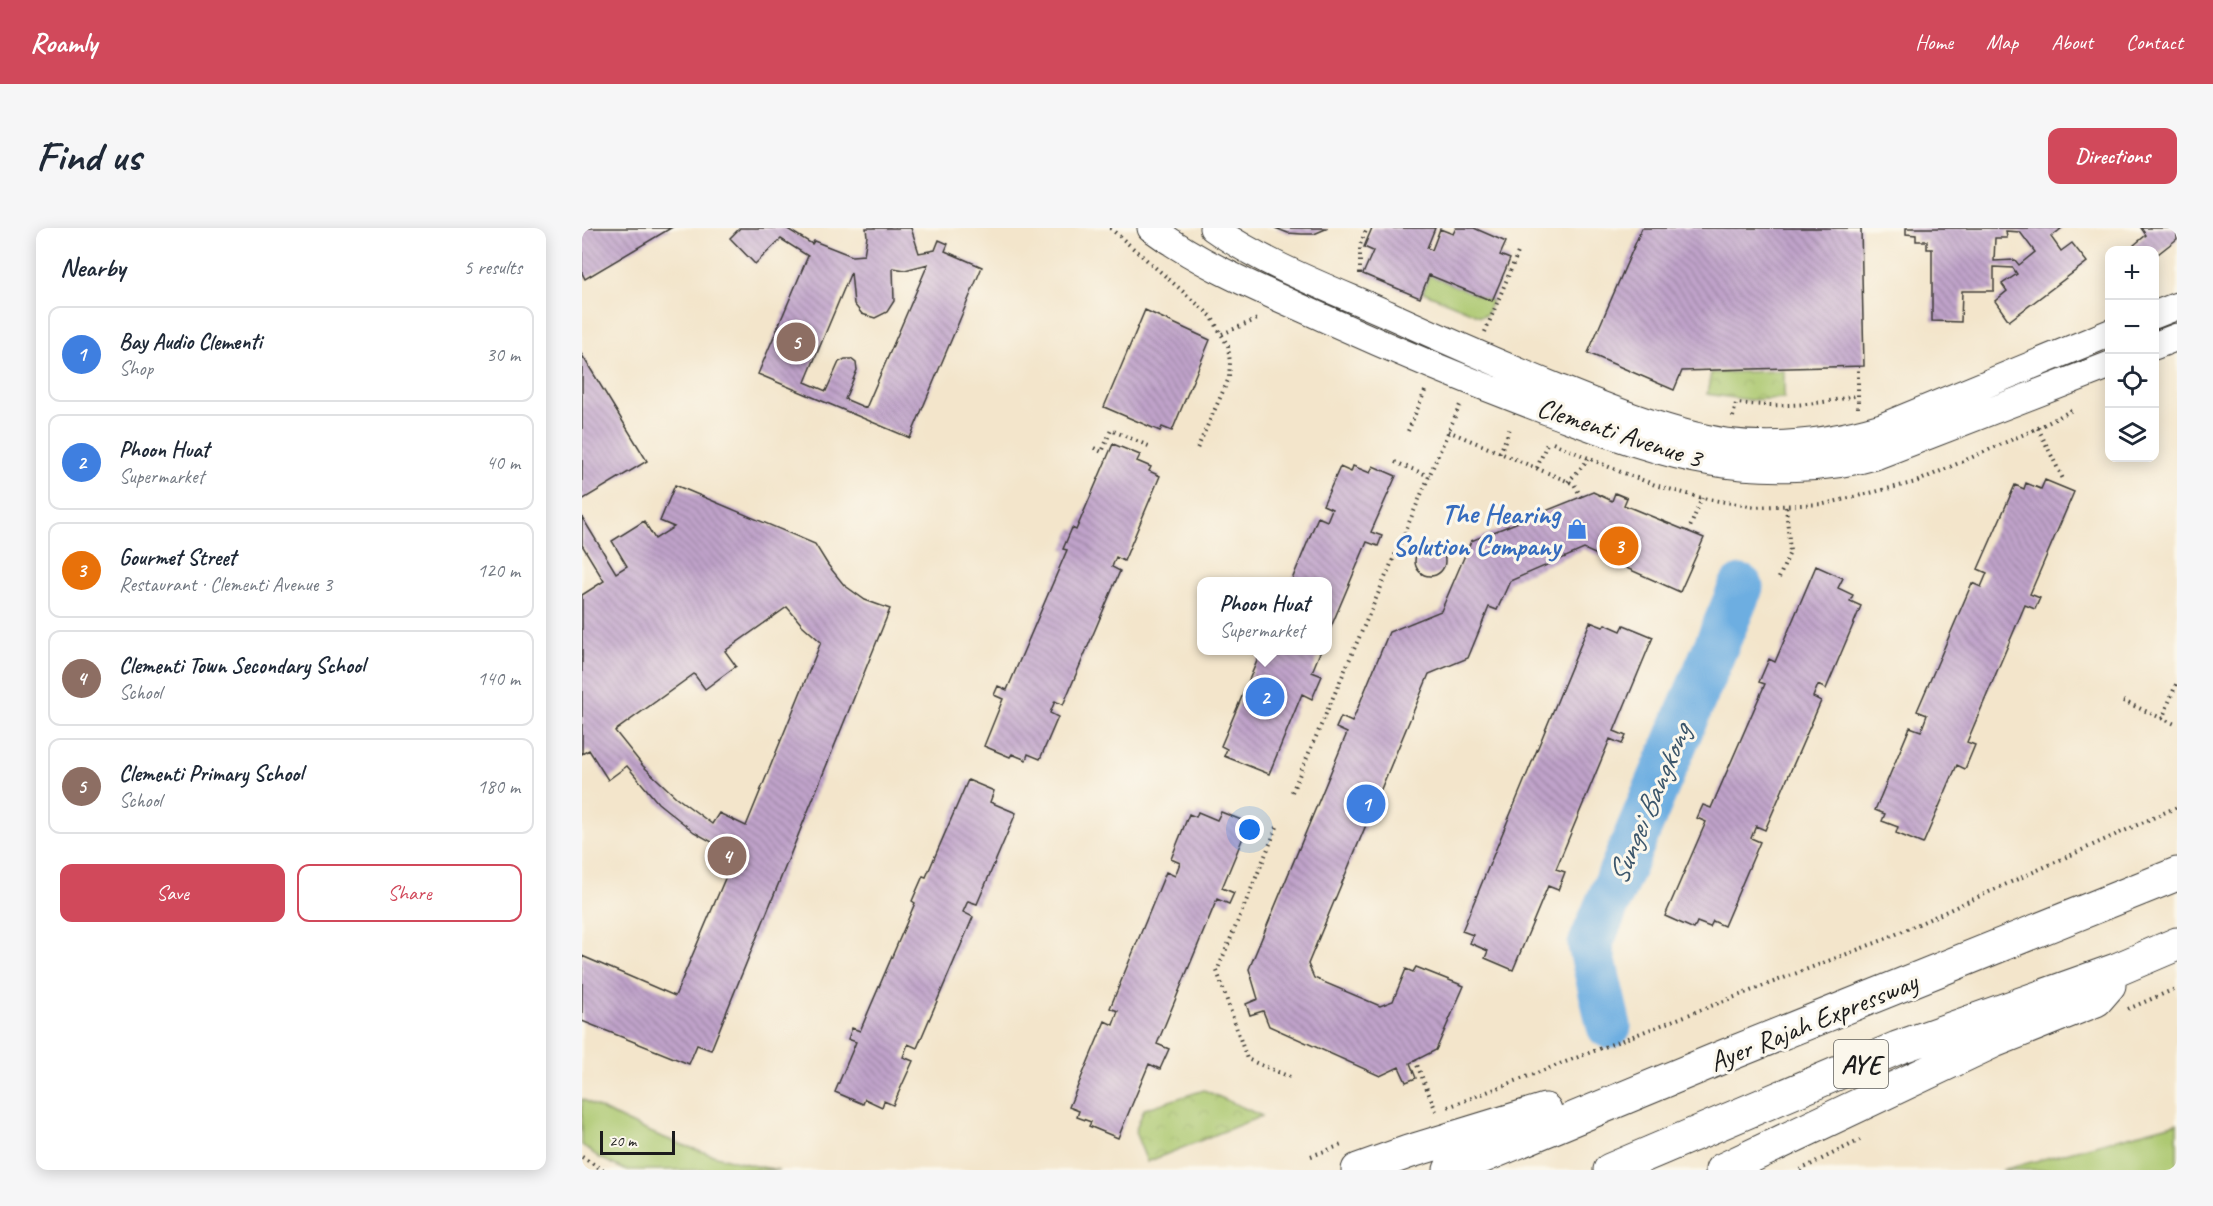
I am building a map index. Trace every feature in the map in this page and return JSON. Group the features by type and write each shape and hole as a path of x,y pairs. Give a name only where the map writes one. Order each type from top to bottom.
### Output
{"highway":[{"name":"Ayer Rajah Expressway","path":"1450,1170 1725,1056 2177,874"},
{"name":"Ayer Rajah Expressway","path":"1610,1170 1897,1048 2116,970 2177,944"},
{"path":"1722,1170 1994,1041 2096,1000 2109,987 2116,970"},
{"path":"1351,1157 1408,1152 1725,1056"}],"street":[{"name":"Clementi Avenue 3","path":"1151,228 1173,244 1244,283 1439,370 1633,443 1673,455 1714,462 1784,468 1856,462 2105,367"},
{"name":"Clementi Avenue 3","path":"1213,228 1243,248 1302,276 1516,370 1660,426 1725,441 1783,446 1852,436 1882,427 2105,335"},
{"path":"2159,313 2177,306"},
{"path":"2159,344 2177,337"}],"path":[{"path":"1110,228 1211,316 1228,346 1229,378 1197,451"},
{"path":"1357,282 1361,272 1360,245 1367,228"},
{"path":"1484,335 1519,250"},
{"path":"1222,334 1263,317"},
{"path":"1857,417 1858,366"},
{"path":"1408,431 1426,390"},
{"path":"1731,426 1736,403 1777,407 1826,403 1858,395"},
{"path":"1292,792 1460,404"},
{"path":"1499,453 1511,426"},
{"path":"2038,428 2063,479"},
{"path":"1094,448 1102,452 1111,430 1151,447"},
{"path":"1448,431 1574,484 1581,498"},
{"path":"1537,468 1548,441"},
{"path":"1569,482 1589,459"},
{"path":"1395,462 1429,476"},
{"path":"1688,532 1702,498"},
{"path":"1779,578 1790,552 1786,506"},
{"path":"2162,718 2177,682"},
{"path":"2123,701 2177,725"},
{"path":"1427,1114 1883,940 2177,807"},
{"path":"1277,827 1217,971 1247,1059 1290,1077"},
{"path":"1415,1060 1436,1111"},
{"path":"1311,1156 1351,1157"},
{"path":"582,1157 603,1170"}],"green space":[{"path":"1429,275 1492,301 1486,315 1480,316 1423,292"},
{"path":"1784,371 1784,398 1749,400 1707,394 1711,373"},
{"path":"1204,1090 1262,1116 1147,1162 1135,1132 1144,1109"},
{"path":"582,1099 629,1123 702,1152 779,1170 625,1170 600,1158 582,1145"},
{"path":"2177,1123 2177,1170 2002,1170"}],"building":[{"path":"582,228 671,228 585,279 582,273"},
{"path":"740,228 786,228 812,244 814,241 852,256 864,255 866,228 911,228 919,253 935,250 939,240 948,244 945,251 982,267 910,438 758,374 808,256 781,239 755,264 730,238","holes":["928,264 866,408 845,399 857,370 856,363 851,359 839,362 826,391 805,382 851,272 854,304 862,314 875,318 887,312 894,301 893,268 905,270"]},
{"path":"1275,228 1328,228 1314,234 1302,234 1288,233"},
{"path":"1372,228 1435,228 1427,248 1432,250 1440,229 1453,234 1456,228 1474,228 1506,242 1500,255 1510,259 1492,301 1429,275 1420,298 1363,274 1373,251 1364,247"},
{"path":"1642,228 1861,228 1864,366 1682,371 1674,390 1588,353"},
{"path":"1906,228 2062,228 2051,237 2061,251 2072,243 2087,262 2009,321 1995,301 2007,291 2002,284 2017,274 2013,268 1994,267 1994,291 1962,291 1961,322 1932,321 1932,249 1927,249 1927,241 1916,241 1916,235 1906,234","holes":["2006,231 2020,232 2035,252 2019,265 2015,260 1994,261 1995,238 2007,238"]},
{"path":"2141,228 2177,228 2177,239 2159,253 2159,246 2134,245 2146,235"},
{"path":"1145,310 1210,340 1172,431 1162,427 1160,431 1104,407"},
{"path":"582,355 647,461 582,500"},
{"path":"1113,444 1140,455 1137,461 1151,467 1149,471 1160,476 1124,561 1116,557 1112,567 1120,571 1063,705 1055,701 1050,713 1058,717 1040,759 1028,754 1026,760 1012,754 1010,757 984,746 1003,699 994,695 998,686 1007,690 1067,550 1063,549 1072,528 1076,530"},
{"path":"1353,466 1370,473 1373,466 1396,476 1371,532 1382,536 1378,546 1367,542 1332,625 1332,577 1293,577 1318,517 1327,521 1332,509 1323,505 1340,467 1351,472"},
{"path":"2045,480 2074,492 2030,594 2040,598 2035,609 2025,605 1967,742 1975,745 1965,769 1957,765 1923,844 1896,833 1898,827 1882,821 1885,814 1875,810 1910,727 1921,731 1927,715 1917,711 1972,583 1981,587 1987,573 1978,569 2015,485 2024,489 2026,483 2041,489"},
{"path":"675,485 815,544 844,585 865,600 890,609 711,1050 697,1045 689,1064 582,1021 582,956 675,996 735,855 694,832 658,803 627,766 608,780 589,750 582,754 582,595 604,581 582,545 582,517 616,573 627,566 612,541 644,521 655,539 674,527 660,521","holes":["787,607 821,642 746,826 719,813 712,824 676,797 643,766 615,731 694,674 705,689 736,666 725,651"]},
{"path":"1593,492 1612,501 1615,493 1627,498 1624,505 1704,538 1680,592 1584,549 1510,581 1497,610 1489,607 1468,658 1429,674 1308,964 1314,978 1380,1006 1393,1001 1406,969 1413,972 1416,967 1464,986 1436,1050 1410,1063 1416,1078 1406,1082 1399,1067 1380,1076 1269,1026 1263,1011 1250,1015 1246,1004 1258,999 1249,969 1347,733 1336,728 1341,717 1352,722 1389,632 1441,611 1471,541"},
{"path":"1430,546 1441,550 1445,561 1441,572 1430,576 1419,572 1415,561 1419,550"},
{"path":"1816,566 1843,578 1838,588 1853,595 1850,601 1861,606 1826,689 1818,685 1813,697 1821,701 1765,830 1756,826 1751,838 1760,842 1724,926 1713,921 1710,927 1697,922 1694,929 1665,916 1706,822 1697,818 1703,805 1711,808 1765,684 1759,682 1769,659 1775,662"},
{"path":"1590,622 1603,627 1605,624 1621,631 1624,625 1653,637 1614,731 1626,736 1622,744 1610,739 1556,869 1565,872 1558,890 1548,886 1513,970 1485,958 1488,951 1470,943 1473,935 1462,931"},
{"path":"1260,655 1319,655 1312,672 1322,676 1312,699 1302,694 1269,774 1224,756 1227,749 1221,746"},
{"path":"968,780 994,791 990,802 1016,813 977,904 968,901 963,912 973,917 917,1048 908,1044 903,1057 913,1061 893,1105 884,1101 882,1107 865,1099 863,1104 835,1092 856,1042 848,1039 852,1028 860,1031 915,903 912,901 923,876 926,877"},
{"path":"1198,812 1217,820 1221,812 1249,823 1222,888 1234,893 1229,904 1217,899 1157,1044 1169,1049 1160,1069 1149,1064 1118,1138 1089,1126 1091,1122 1077,1117 1079,1111 1069,1107 1105,1021 1113,1025 1118,1011 1110,1008 1166,872 1175,876 1180,863 1171,859 1189,814 1196,817"}],"waterway":[{"name":"Sungei Bangkong","path":"1609,1026 1590,945 1741,587"}],"place":[{"name":"Clementi Primary School","path":"796,342"},
{"name":"The Hearing Solution Company","path":"1577,529"},
{"name":"Gourmet Street","path":"1619,546"},
{"name":"Phoon Huat","path":"1265,697"},
{"name":"Bay Audio Clementi","path":"1366,804"},
{"name":"Clementi Town Secondary School","path":"727,856"}]}
